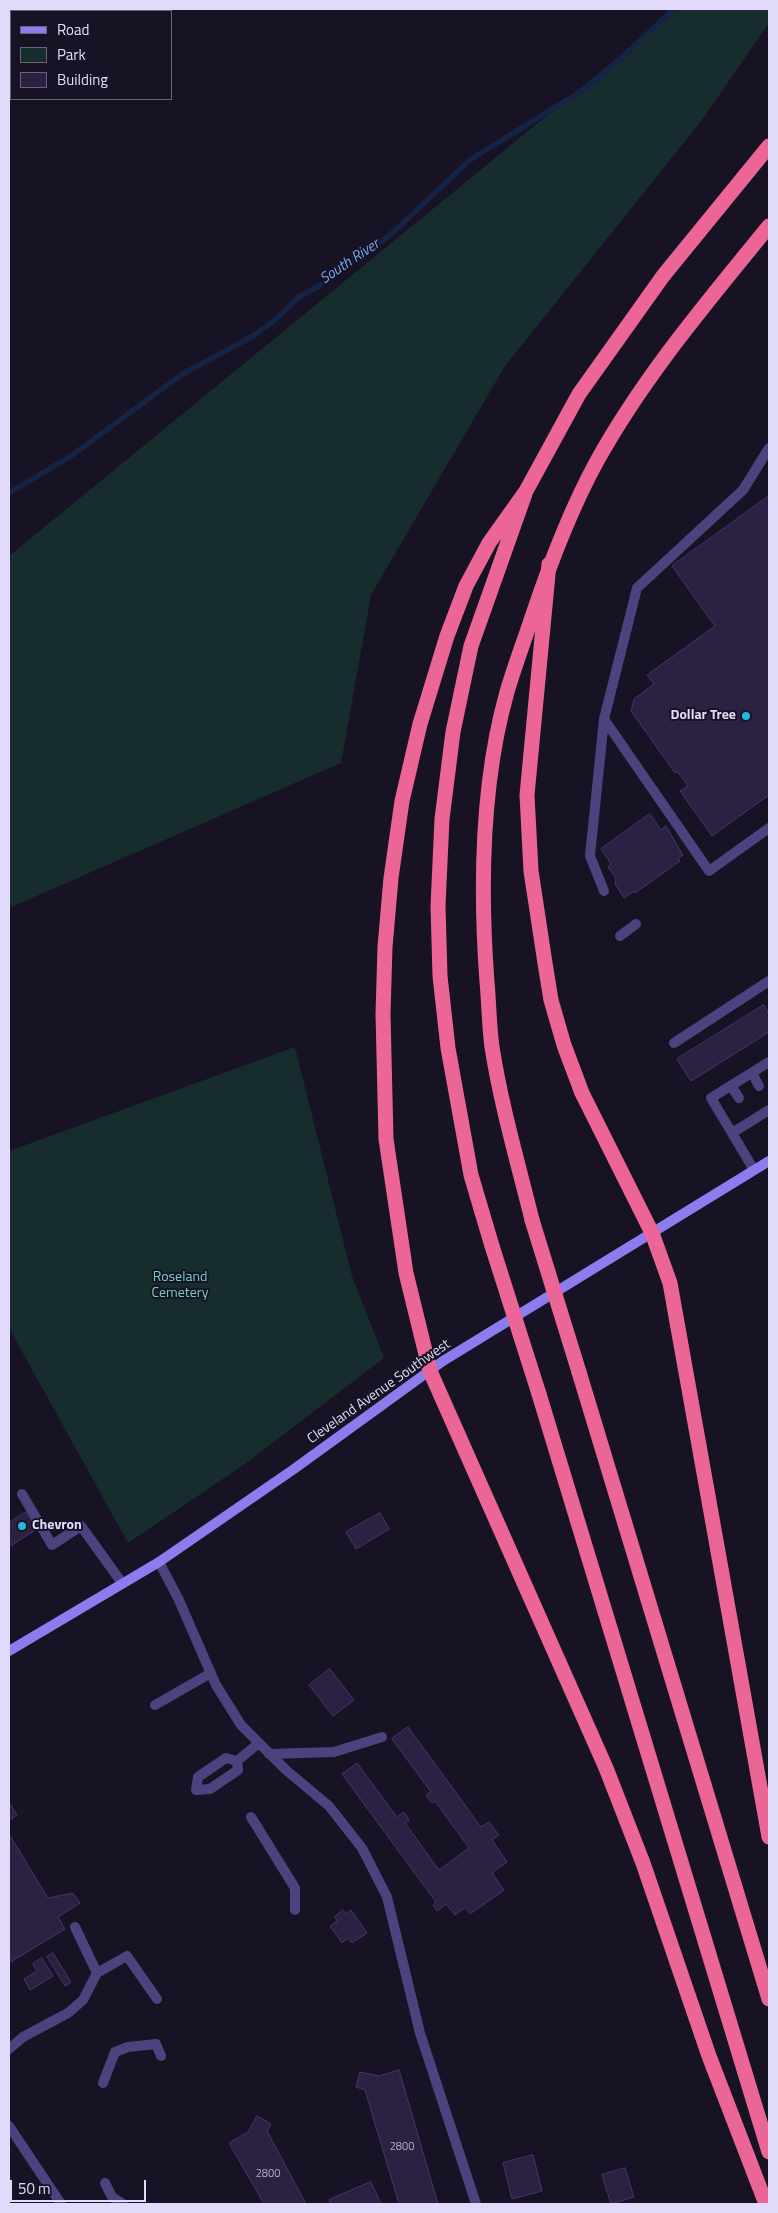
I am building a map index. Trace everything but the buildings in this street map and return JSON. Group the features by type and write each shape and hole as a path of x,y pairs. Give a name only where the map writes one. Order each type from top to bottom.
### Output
{"highway":[{"path":"766,2204 709,2056 646,1872 606,1768 430,1371 406,1273 386,1139 383,1014 385,948 402,801 416,743 447,636 466,586 489,543 526,491 579,394 663,276 769,146"},
{"path":"769,226 674,344 631,406 597,461 549,564 507,694 494,762 482,881 483,935 492,1044 501,1092 532,1220 769,1999"},
{"path":"526,491 471,646 453,732 441,838 438,906 440,976 448,1048 471,1174 769,2152"},
{"path":"549,564 527,795 532,871 551,1000 564,1045 582,1093 652,1233 670,1283 769,1838"}],"main road":[{"name":"Cleveland Avenue Southwest","path":"9,1651 159,1562 294,1469 430,1371 769,1161"}],"street":[{"path":"604,891 590,856 604,719 637,588 743,490 769,448"},
{"path":"604,719 705,874 769,828"},
{"path":"620,936 636,924"},
{"path":"674,1043 769,981"},
{"path":"754,1170 711,1098 769,1063"},
{"path":"752,1073 759,1086"},
{"path":"731,1086 739,1098"},
{"path":"732,1133 751,1117 769,1110"},
{"path":"22,1494 52,1545 81,1526 122,1584"},
{"path":"159,1562 178,1598 211,1673 241,1725 328,1806 362,1848 386,1897 420,2033 476,2204"},
{"path":"155,1705 211,1673"},
{"path":"270,1754 334,1752 382,1736"},
{"path":"237,1761 259,1743"},
{"path":"250,1817 295,1888 296,1910"},
{"path":"75,1927 97,1973"},
{"path":"11,2044 76,2006 83,2000 97,1973 127,1956 157,1999"},
{"path":"103,2083 116,2052 144,2043 156,2044 162,2056"},
{"path":"9,2126 61,2204"},
{"path":"105,2183 112,2197 123,2204"}],"green space":[{"path":"677,9 768,9 769,23 702,120 505,366 371,595 341,763 9,908 9,556"},
{"name":"Roseland Cemetery","path":"295,1047 352,1276 384,1358 245,1464 128,1543 9,1328 9,1151"}],"waterway":[{"name":"South River","path":"9,493 71,456 181,375 253,336 275,320 299,297 324,283 390,235 470,160 586,88 674,9"}],"place":[{"name":"Dollar Tree","path":"746,716"},
{"name":"Chevron","path":"22,1526"}]}
